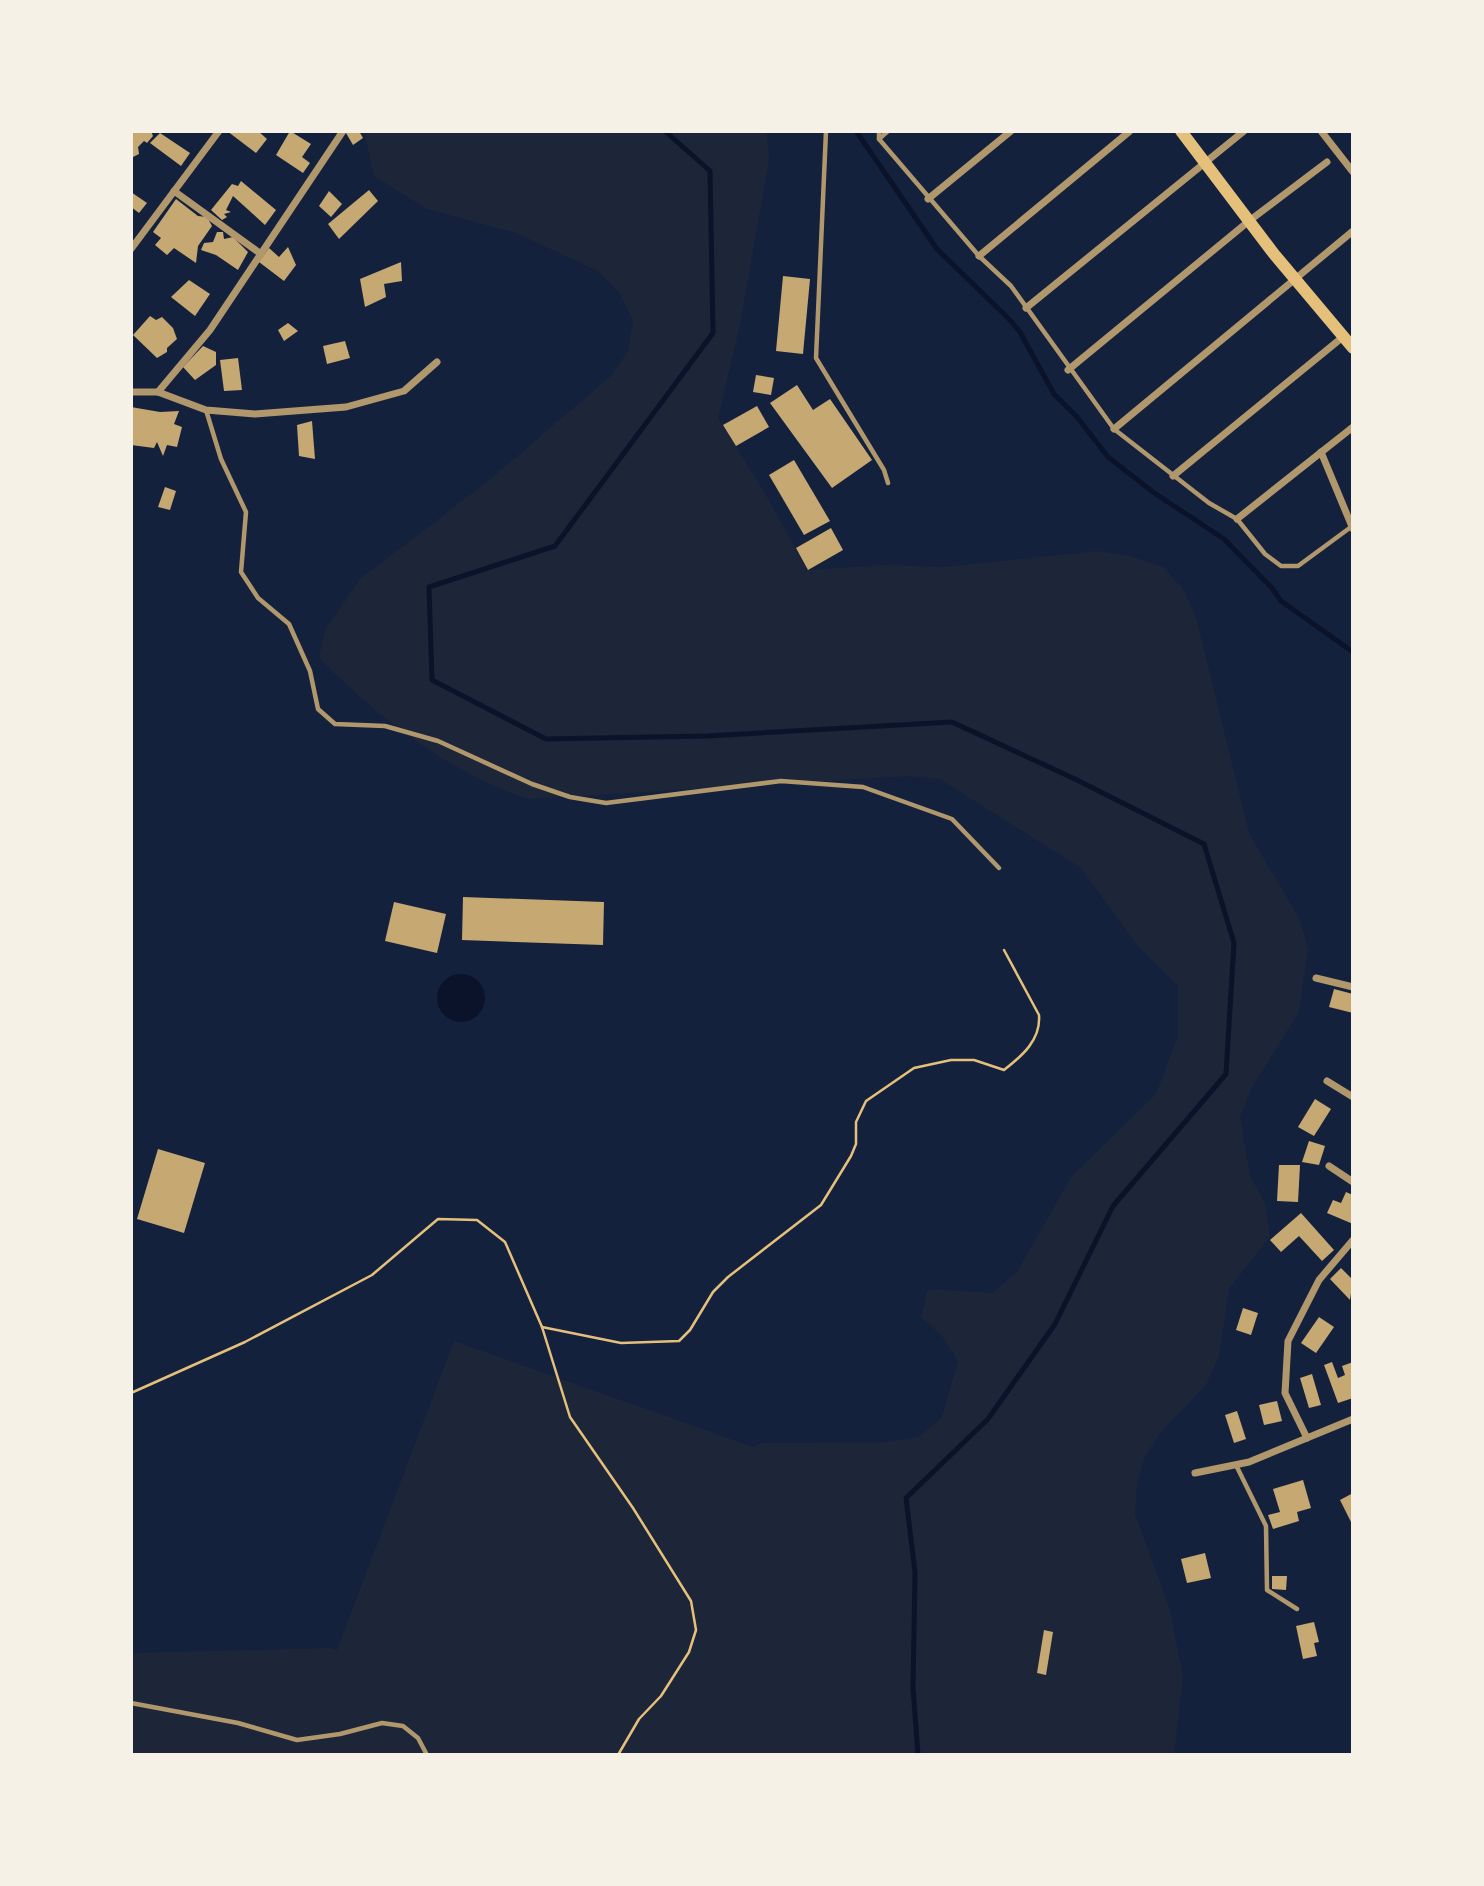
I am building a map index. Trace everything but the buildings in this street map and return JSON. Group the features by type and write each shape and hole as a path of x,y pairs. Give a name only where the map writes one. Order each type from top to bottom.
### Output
{"main road":[{"path":"1181,131 1249,221 1353,348"}],"street":[{"path":"131,249 219,131"},
{"path":"158,392 210,330 343,131"},
{"path":"928,199 1012,131"},
{"path":"978,256 1130,131"},
{"path":"1026,308 1206,165 1244,131"},
{"path":"1321,131 1353,172"},
{"path":"1068,370 1249,221 1327,162"},
{"path":"174,191 261,254"},
{"path":"1114,429 1294,277 1353,231"},
{"path":"1173,476 1344,337"},
{"path":"131,391 158,392 206,410 255,414 346,407 404,391 437,362"},
{"path":"1237,519 1353,427"},
{"path":"1321,453 1352,528"},
{"path":"1316,978 1353,987"},
{"path":"1327,1082 1353,1097"},
{"path":"1329,1166 1353,1182"},
{"path":"1307,1438 1285,1393 1289,1341 1320,1280 1353,1240"},
{"path":"1195,1473 1236,1465 1353,1419"}],"lane":[{"path":"826,131 816,358 884,470 888,483"},
{"path":"879,131 879,139 928,199 978,256 1011,286 1068,370 1114,429 1209,503 1237,519 1265,554 1281,566 1298,566 1352,528"},
{"path":"879,139 888,131"},
{"path":"206,410 221,459 246,512 241,572 258,598 289,624 310,671 318,709 335,724 385,726 438,741 532,785 570,797 606,803 782,781 863,787 952,819 999,868"},
{"path":"1236,1465 1266,1526 1267,1590 1297,1609"},
{"path":"131,1703 238,1723 297,1740 340,1734 382,1723 403,1726 418,1738 426,1755"}],"path":[{"path":"542,1327 621,1343 679,1341 690,1330 713,1292 728,1277 821,1205 851,1156 856,1144 856,1122 866,1101 915,1068 951,1060 974,1060 1004,1070 1031,1046 1040,1025 1039,1015 1004,950"},
{"path":"131,1393 245,1342 372,1275 438,1219 477,1220 505,1242 542,1327 570,1418 633,1508 691,1601 696,1630 689,1652 661,1696 639,1719 618,1755"}],"shaded area":[{"path":"364,131 767,131 769,160 740,324 718,418 765,493 807,570 884,565 945,567 1097,551 1130,556 1163,567 1183,589 1196,617 1249,833 1300,920 1308,950 1299,1012 1251,1089 1240,1117 1250,1176 1265,1203 1270,1236 1229,1289 1219,1356 1206,1385 1162,1431 1145,1456 1137,1483 1135,1514 1170,1610 1183,1676 1174,1755 131,1755 131,1653 329,1648 337,1650 454,1341 753,1447 763,1443 886,1442 919,1437 942,1417 958,1361 942,1336 921,1317 928,1289 992,1293 1017,1272 1072,1176 1156,1094 1178,1036 1178,986 1137,945 1081,868 940,779 910,776 529,799 472,775 416,741 364,700 319,658 325,630 360,579 487,482 612,375 628,351 633,321 619,292 598,271 516,233 427,209 374,176"},
{"path":"461,974 470,975 478,981 484,989 484,1007 478,1015 470,1021 461,1022 452,1021 444,1015 438,1007 437,998 438,989 444,981 452,975"}],"waterway":[{"path":"665,131 710,171 713,333 555,546 429,587 432,680 546,739 707,736 952,722 1077,780 1204,844 1234,943 1226,1074 1113,1206 1055,1324 988,1419 906,1498 915,1572 913,1688 918,1755"},
{"path":"856,131 937,249 1020,332 1054,394 1077,417 1108,457 1153,492 1224,539 1272,588 1281,601 1353,652"}]}
